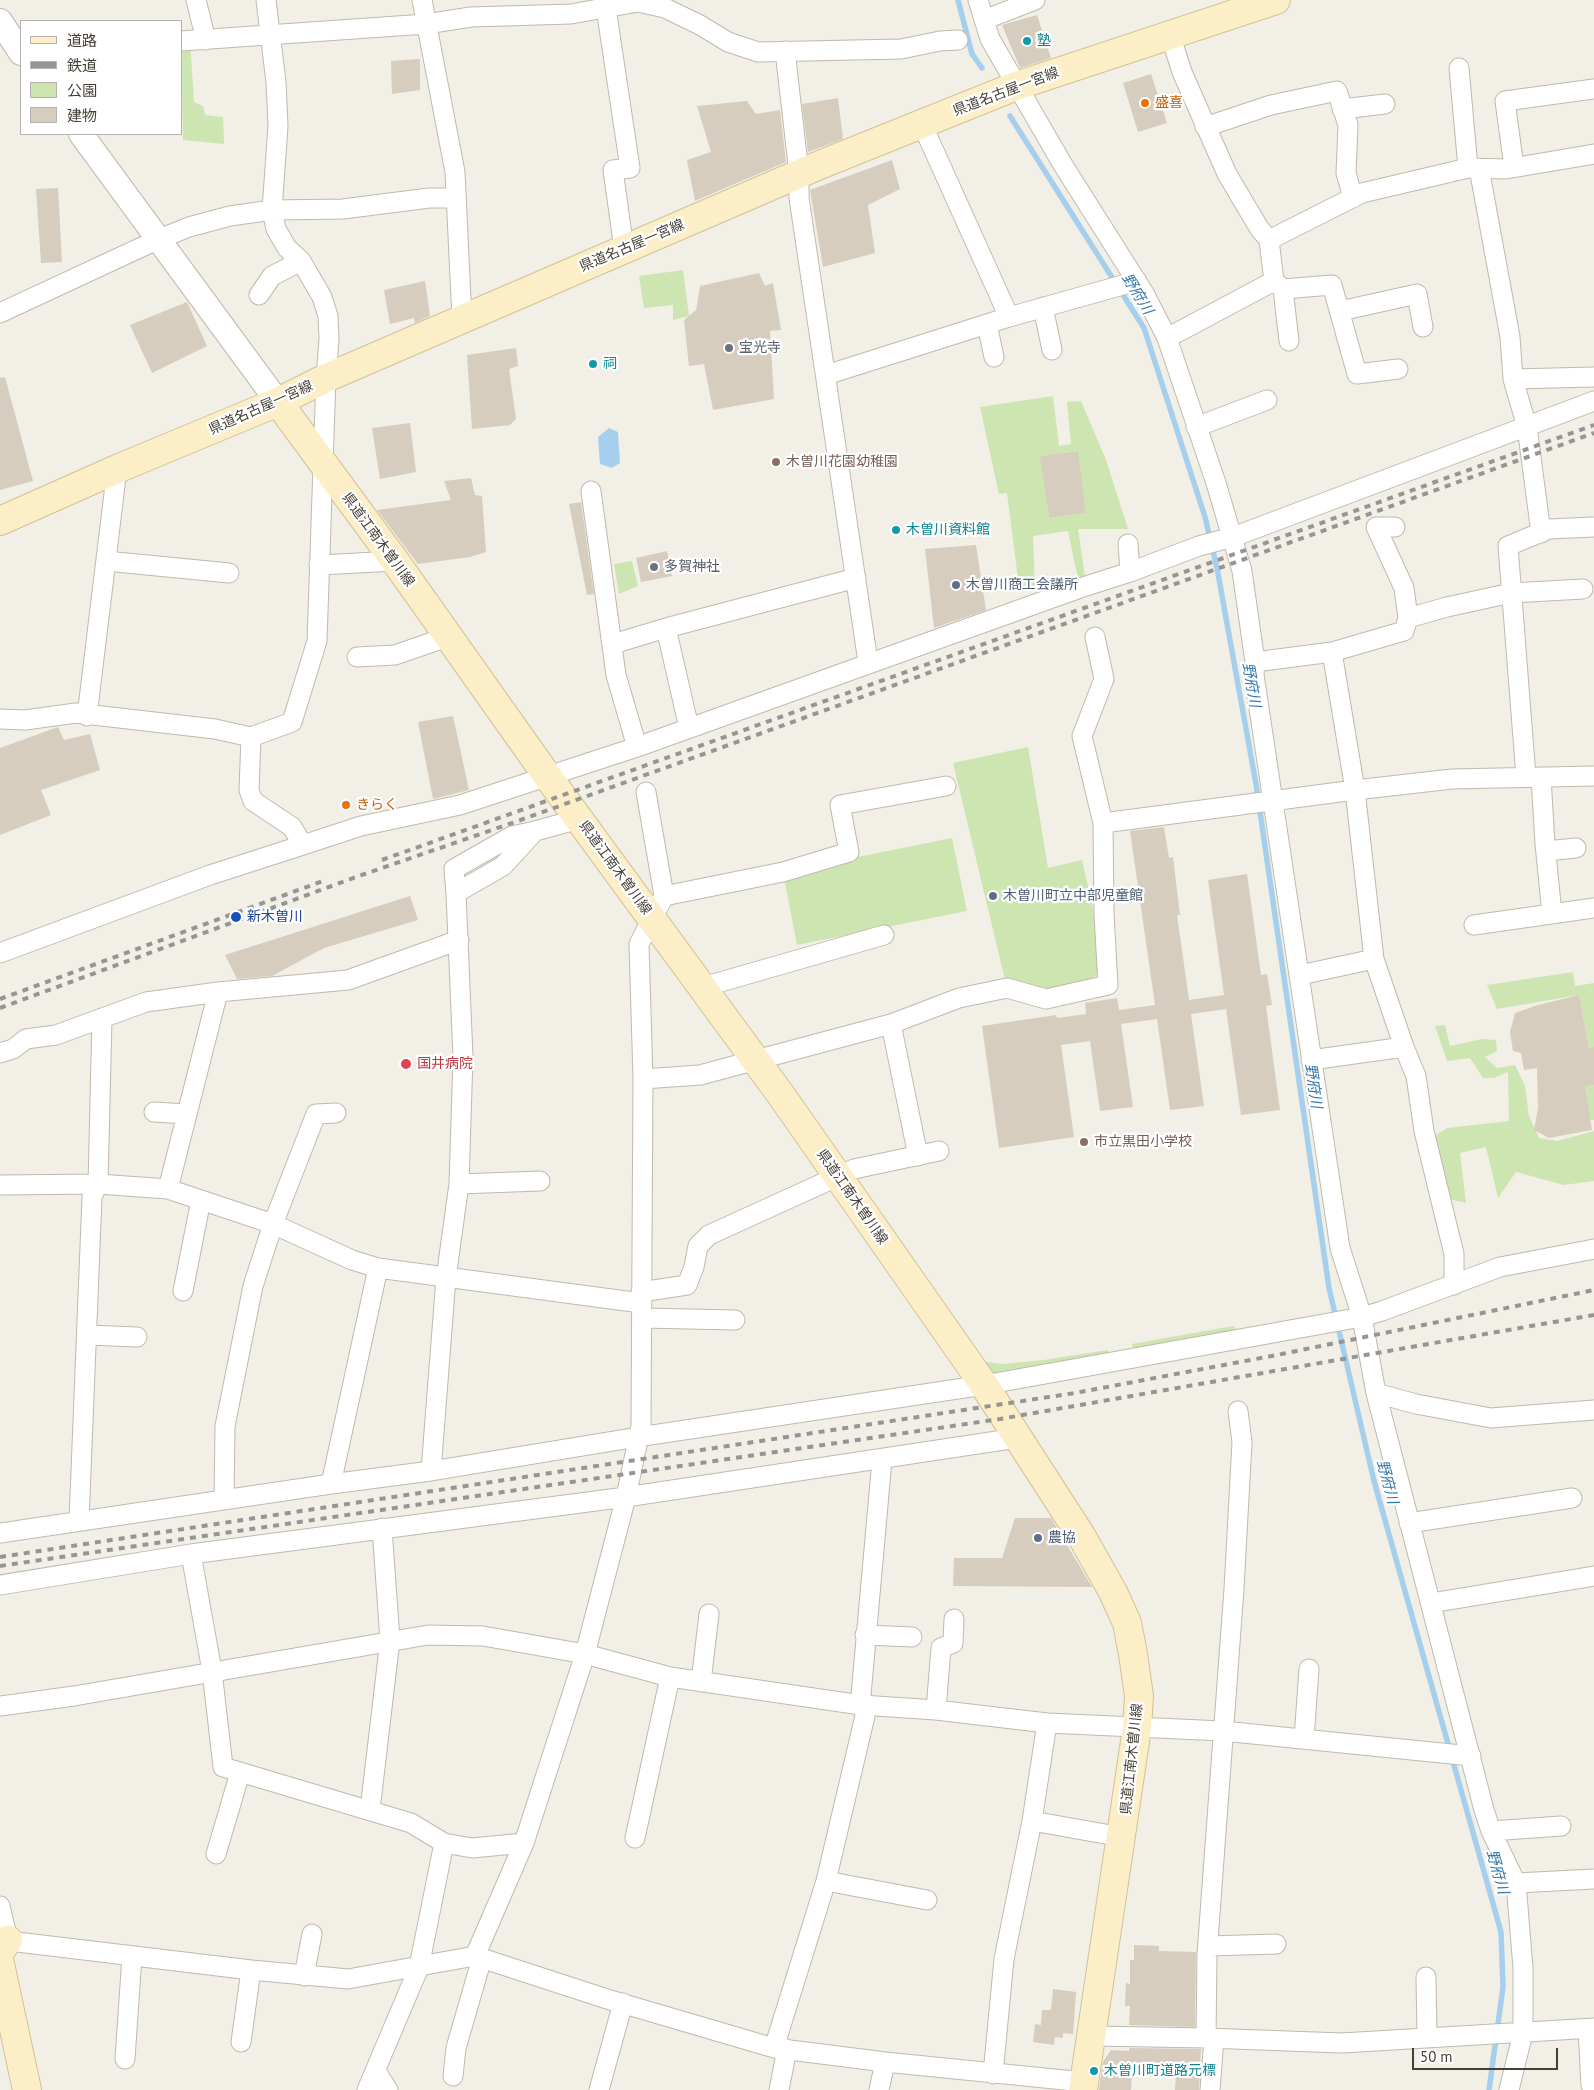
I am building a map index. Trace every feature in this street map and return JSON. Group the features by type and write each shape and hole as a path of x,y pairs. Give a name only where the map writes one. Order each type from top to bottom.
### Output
{"main road":[{"name":"県道名古屋一宮線","path":"0,521 117,469 278,402 326,378 799,173 1016,86 1170,34 1223,8 1276,0"},
{"name":"県道江南木曽川線","path":"278,402 579,819 658,908 702,987 984,1385 1082,1537 1113,1592 1126,1623 1139,1696 1137,1728 1122,1837 1084,2086"},
{"path":"2,1949 27,2090"}],"street":[{"path":"196,0 206,40"},
{"path":"0,719 25,720 76,714 215,730 251,737 292,722 317,641 329,338 328,316 322,297 301,261 287,248 276,228 272,210 278,126 276,82 266,0"},
{"path":"422,0 455,172 462,320"},
{"path":"978,0 990,39 1016,86 1167,338 1242,571 1255,662 1254,676 1270,802 1300,976 1340,1248 1356,1318 1431,1603 1468,1755 1491,1832 1516,1883 1523,1968 1518,2033 1509,2090"},
{"path":"984,20 1035,0"},
{"path":"182,41 426,24 470,17 571,14 638,1 665,8 700,25 728,42 758,52 901,50 940,41 958,40"},
{"path":"606,8 630,168 613,170 624,250"},
{"path":"1170,34 1182,72 1227,174 1259,228 1269,240 1289,341"},
{"path":"786,51 799,173 799,198 868,662"},
{"path":"1459,68 1474,168 1510,336 1513,379 1527,427 1541,532"},
{"path":"1514,168 1505,101 1594,89"},
{"path":"1205,126 1271,105 1337,91 1348,125 1346,173 1353,198"},
{"path":"1342,109 1385,104"},
{"path":"922,124 1009,317"},
{"path":"82,135 278,402"},
{"path":"1269,240 1362,193 1474,168 1514,168 1594,154"},
{"path":"0,313 159,239 189,227 230,216 272,210 342,209 429,198 456,198"},
{"path":"259,294 272,276 301,261"},
{"path":"826,375 1042,307 1133,282"},
{"path":"1167,338 1279,285 1332,285 1357,374 1398,370"},
{"path":"1340,311 1417,294 1423,327"},
{"path":"1042,307 1052,350"},
{"path":"987,324 994,357"},
{"path":"1513,379 1594,377"},
{"path":"1196,427 1267,400"},
{"path":"0,952 210,875 361,826 460,805 637,747 868,662 1130,572 1199,546 1230,538 1594,401"},
{"path":"87,716 117,469"},
{"path":"591,491 616,676 637,747"},
{"path":"1255,662 1332,652 1404,631 1408,618 1404,588 1376,527 1395,527"},
{"path":"1552,914 1546,852 1534,777 1511,593 1508,546 1549,529 1594,527"},
{"path":"1128,544 1130,572"},
{"path":"106,561 229,573"},
{"path":"320,566 394,561"},
{"path":"613,644 666,628 856,578"},
{"path":"1408,618 1511,593 1583,589"},
{"path":"666,628 689,728"},
{"path":"357,657 395,655 447,637"},
{"path":"643,1079 700,1074 891,1024 959,998 1007,988 1046,999 1108,985 1104,914 1103,823 1082,736 1104,679 1095,637"},
{"path":"1332,652 1355,790 1374,959 1416,1076 1424,1131 1454,1254 1454,1285"},
{"path":"251,737 249,790 252,801 292,827 303,845"},
{"path":"1103,823 1452,779 1594,776"},
{"path":"658,908 849,852 840,805 946,786"},
{"path":"453,2076 456,2048 479,1957 524,1843 585,1654 626,1497 641,1426 643,1079 638,944 658,908 646,792"},
{"path":"431,1471 446,1278 459,1184 463,1057 459,940 454,869 512,836 579,819"},
{"path":"456,893 503,866 535,831"},
{"path":"498,845 510,860"},
{"path":"1546,852 1576,848"},
{"path":"1474,925 1594,908"},
{"path":"702,987 884,935"},
{"path":"0,1053 26,1040 56,1036 146,1002 218,992 348,980 459,940"},
{"path":"1300,976 1374,959"},
{"path":"168,1189 218,992"},
{"path":"79,1521 92,1197 98,1184 102,1018"},
{"path":"891,1024 918,1156"},
{"path":"1311,1060 1404,1047"},
{"path":"154,1112 187,1114"},
{"path":"224,1500 225,1426 253,1286 273,1224 316,1114 336,1113"},
{"path":"641,1305 687,1285 694,1267 698,1246 709,1234 854,1169 939,1152"},
{"path":"459,1184 540,1181"},
{"path":"0,1185 98,1184 168,1189 273,1224 352,1260 378,1268 735,1320"},
{"path":"183,1290 201,1200"},
{"path":"0,1533 431,1471 638,1437 984,1385 1356,1318 1454,1285 1500,1267 1594,1249"},
{"path":"331,1484 378,1268"},
{"path":"86,1335 137,1337"},
{"path":"1376,1392 1416,1404 1491,1418 1594,1410"},
{"path":"1210,2090 1208,1946 1234,1590 1242,1442 1238,1411"},
{"path":"0,1585 191,1554 626,1497 882,1460 1017,1438"},
{"path":"779,2090 780,2048 826,1881 865,1716 861,1705 865,1634 882,1460"},
{"path":"1409,1523 1572,1498"},
{"path":"370,1810 390,1640 382,1528"},
{"path":"191,1554 212,1671 223,1767 411,1823 444,1843 472,1848 524,1843"},
{"path":"1431,1603 1594,1576"},
{"path":"701,1682 709,1614"},
{"path":"936,1710 941,1648 953,1644 954,1619"},
{"path":"865,1634 912,1637"},
{"path":"0,1706 74,1696 390,1640 428,1635 483,1636 585,1654 670,1677 861,1705 936,1710 1047,1723 1223,1731 1468,1755"},
{"path":"1304,1739 1309,1669"},
{"path":"635,1838 670,1677"},
{"path":"993,2074 1004,1959 1032,1821 1047,1723"},
{"path":"216,1854 240,1773"},
{"path":"1032,1821 1122,1837"},
{"path":"1491,1832 1561,1826"},
{"path":"367,2090 419,1967 444,1843"},
{"path":"1516,1883 1594,1879"},
{"path":"826,1881 927,1900"},
{"path":"0,1906 2,1949 132,1956 304,1976 348,1979 479,1957 623,2003 780,2048 1084,2086"},
{"path":"304,1976 312,1934"},
{"path":"1208,1946 1276,1944"},
{"path":"125,2058 132,1956"},
{"path":"241,2042 251,1970"},
{"path":"1426,1977 1427,2038"},
{"path":"599,2090 623,2003"},
{"path":"1092,2036 1342,2043 1591,2029 1592,2085"},
{"path":"879,2090 885,2062"},
{"path":"376,2071 388,2090"}],"green space":[{"path":"182,41 190,41 194,102 203,106 205,115 223,117 224,144 183,140"},
{"path":"683,270 689,316 673,320 673,305 644,308 639,276"},
{"path":"1053,396 1059,446 1071,444 1067,402 1081,401 1106,460 1128,529 1078,529 1085,577 1080,588 1068,531 1033,536 1035,587 1019,587 1007,493 999,494 980,407","holes":["1077,451 1086,513 1049,518 1041,456"]},
{"path":"632,561 638,586 619,594 614,564"},
{"path":"1028,747 1048,868 1082,860 1107,971 1046,999 1007,988 953,763"},
{"path":"952,838 967,911 797,945 783,872"},
{"path":"1573,972 1575,986 1594,983 1594,1047 1589,1048 1579,995 1497,1009 1487,985"},
{"path":"1445,1025 1450,1046 1482,1039 1496,1040 1497,1051 1485,1057 1497,1068 1515,1065 1525,1086 1529,1116 1539,1138 1557,1141 1594,1131 1594,1181 1564,1185 1516,1172 1498,1198 1486,1147 1460,1153 1466,1203 1449,1199 1435,1136 1447,1128 1509,1121 1508,1072 1494,1078 1483,1078 1470,1058 1447,1061 1435,1026"},
{"path":"1594,1085 1594,1120 1590,1120 1585,1086"},
{"path":"1233,1326 1245,1337 1136,1358 1132,1344"},
{"path":"1108,1350 1108,1363 984,1385 966,1359 1002,1364 1044,1360"}],"water":[{"path":"609,428 618,432 620,463 612,468 600,464 598,437"}],"building":[{"name":"塾","path":"1037,15 1051,58 1020,68 1002,25"},
{"path":"420,59 420,90 392,94 391,61"},
{"name":"盛喜","path":"1151,74 1167,123 1138,132 1123,83"},
{"path":"838,98 843,139 808,152 802,104"},
{"path":"747,101 756,114 780,110 786,162 695,201 687,160 711,152 697,106"},
{"path":"892,160 900,189 868,205 875,253 823,267 810,190"},
{"path":"58,188 62,262 41,263 36,189"},
{"name":"宝光寺","path":"759,273 765,286 773,283 781,330 770,331 774,399 713,410 704,364 689,366 684,320 696,310 700,286"},
{"path":"425,281 430,316 415,323 414,318 390,324 384,290"},
{"path":"187,302 207,346 152,373 130,325"},
{"path":"516,348 518,366 509,369 516,419 510,425 472,429 467,355"},
{"path":"5,377 33,481 0,490 0,378"},
{"path":"410,423 416,472 380,479 372,428"},
{"path":"1078,451 1086,513 1049,518 1040,456"},
{"path":"471,478 475,495 482,496 486,552 470,557 418,564 377,510 451,500 444,481"},
{"path":"581,502 594,594 587,595 569,504"},
{"name":"木曽川商工会議所","path":"976,545 986,610 934,628 925,549"},
{"name":"多賀神社","path":"667,551 672,576 641,582 636,558"},
{"path":"453,716 469,790 433,799 418,722"},
{"path":"58,727 64,740 90,734 100,770 41,790 51,815 0,835 0,748"},
{"path":"1164,827 1169,858 1173,857 1180,915 1177,915 1189,1000 1224,995 1208,880 1247,874 1261,975 1267,974 1272,1005 1266,1006 1280,1110 1241,1115 1226,1009 1191,1014 1204,1106 1170,1110 1157,1019 1121,1024 1133,1107 1100,1111 1090,1041 1061,1045 1074,1137 999,1148 982,1026 1056,1015 1057,1018 1086,1014 1085,1003 1117,998 1119,1010 1155,1005 1130,831"},
{"path":"410,896 418,920 324,948 272,976 237,979 225,955"},
{"path":"1579,995 1589,1048 1594,1047 1594,1085 1585,1086 1592,1130 1549,1138 1534,1130 1538,1108 1537,1068 1524,1070 1521,1053 1513,1051 1510,1032 1515,1013"},
{"name":"農協","path":"1015,1518 1051,1518 1092,1587 953,1586 954,1558 1002,1558"},
{"path":"1134,1945 1159,1946 1159,1951 1196,1952 1195,2027 1129,2025 1130,2006 1125,2006 1126,1983 1130,1984 1130,1960 1134,1960"},
{"path":"1053,1989 1076,1992 1073,2034 1063,2033 1063,2038 1055,2037 1054,2045 1033,2042 1035,2024 1041,2025 1042,2010 1051,2010"},
{"path":"1129,2048 1201,2049 1199,2090 1175,2090 1176,2076 1132,2073 1131,2090 1099,2090 1103,2062 1111,2050 1129,2051"}],"waterway":[{"name":"野府川","path":"958,0 972,54 982,68"},
{"name":"野府川","path":"1010,116 1144,328 1205,517 1217,568 1256,784 1329,1288 1374,1481 1501,1932 1503,1987 1489,2090"}],"railway":[{"path":"382,860 1594,425"},
{"path":"0,1008 356,877 515,822 1594,433"},
{"path":"0,999 323,881"},
{"path":"0,1557 1075,1393 1277,1355 1594,1290"},
{"path":"0,1566 1000,1419 1594,1315"}],"place":[{"name":"塾","path":"1027,41"},
{"name":"盛喜","path":"1145,103"},
{"name":"宝光寺","path":"729,348"},
{"name":"祠","path":"593,364"},
{"name":"木曽川花園幼稚園","path":"776,462"},
{"name":"木曽川資料館","path":"896,530"},
{"name":"多賀神社","path":"654,567"},
{"name":"木曽川商工会議所","path":"956,585"},
{"name":"きらく","path":"346,805"},
{"name":"木曽川町立中部児童館","path":"993,896"},
{"name":"新木曽川","path":"236,917"},
{"name":"国井病院","path":"406,1064"},
{"name":"市立黒田小学校","path":"1084,1142"},
{"name":"農協","path":"1038,1538"},
{"name":"木曽川町道路元標","path":"1094,2071"}]}
